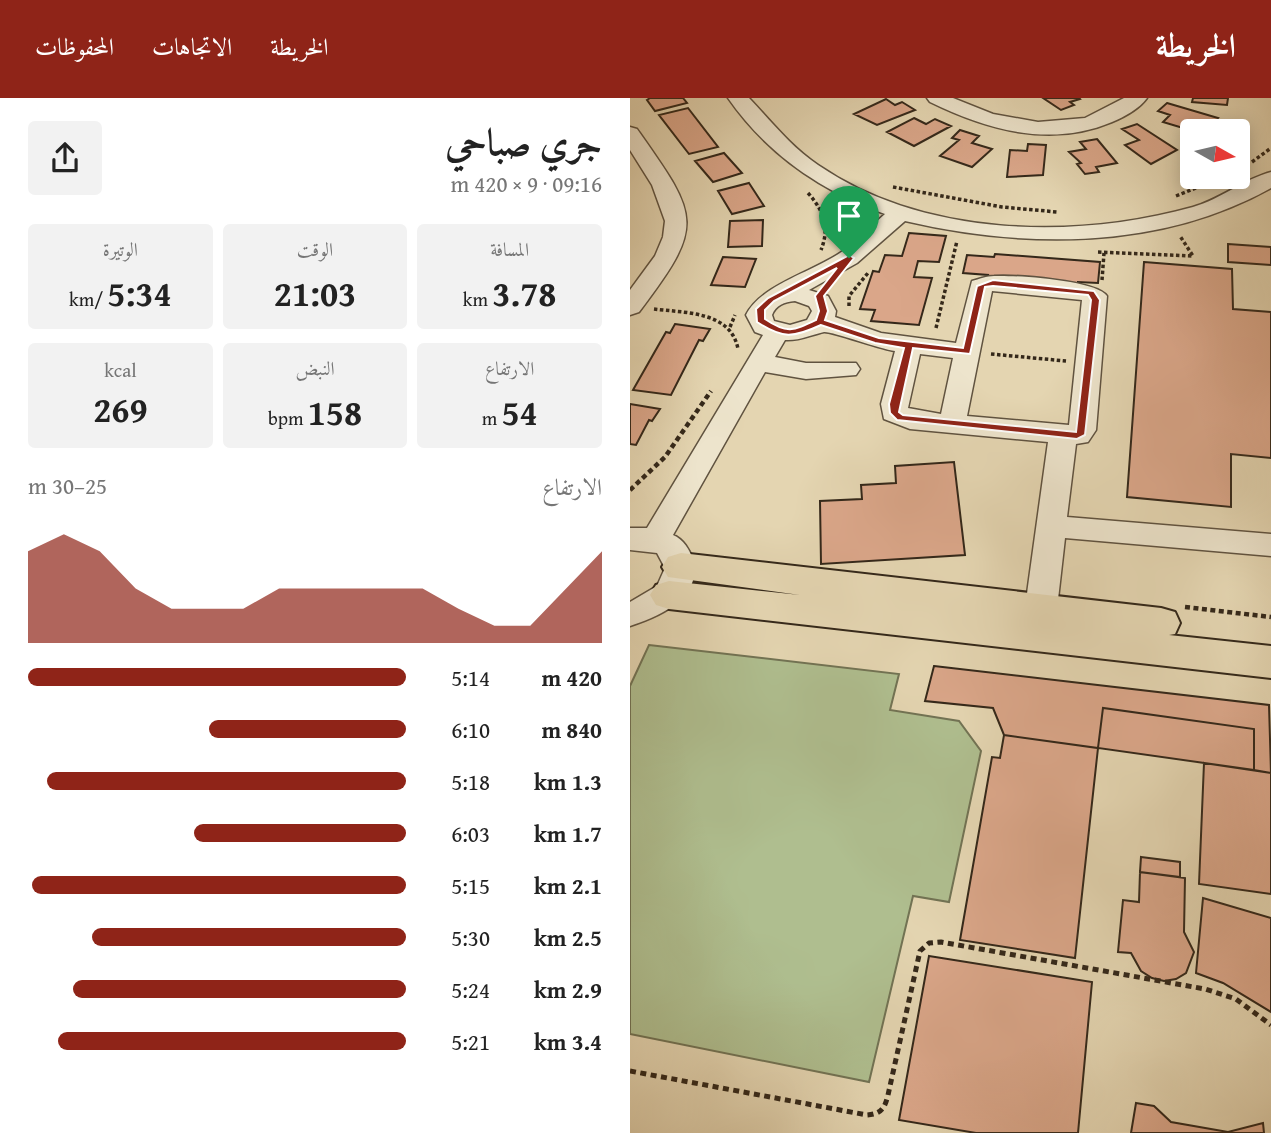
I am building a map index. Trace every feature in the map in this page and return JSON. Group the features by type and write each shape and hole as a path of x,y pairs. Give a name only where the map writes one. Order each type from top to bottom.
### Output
{"main road":[{"path":"675,581 1041,608 1271,636"},
{"path":"675,581 1271,663"}],"street":[{"path":"738,98 818,176 901,212 1000,230 1070,233 1119,229 1206,210 1271,179"},
{"path":"937,98 1005,126 1052,128 1084,125 1107,118 1137,98"},
{"path":"630,134 675,203 679,220 670,255 631,306"},
{"path":"849,258 765,304 759,315 765,326 779,332 797,332 819,311 822,290 849,258 901,212"},
{"path":"920,348 894,413 910,420 952,424 1063,434 1081,433 1096,300 1091,293 1082,290 993,283 981,286 952,424"},
{"path":"779,296 796,294 819,311 878,341 967,352"},
{"path":"630,614 650,608 675,581 677,555 668,546 642,539 749,363 779,332"},
{"path":"749,363 779,376 806,371 847,369"},
{"path":"1041,608 1063,434"},
{"path":"1051,526 1271,545"}],"path":[{"path":"1250,163 1271,148"},
{"path":"866,199 882,189 902,187 1002,207 1061,212"},
{"path":"804,189 822,207 826,217 826,238 815,259"},
{"path":"1173,197 1193,189"},
{"path":"920,348 958,236"},
{"path":"631,306 713,319 730,327 749,363"},
{"path":"730,327 738,310"},
{"path":"967,352 1088,363"},
{"path":"630,490 658,465 678,441 715,385"},
{"path":"630,1071 877,1114 885,1106 888,1095 920,951 929,943 942,942 1205,989 1236,999 1271,1025"}],"green space":[{"path":"649,645 899,674 890,710 959,721 981,751 949,902 913,896 869,1082 630,1034 630,686"}],"building":[{"path":"683,98 687,103 655,111 647,100"},
{"path":"1043,98 1080,99 1070,102 1074,105 1061,110"},
{"path":"1193,98 1228,98 1227,105 1192,102"},
{"path":"886,99 895,105 902,102 915,110 877,125 854,114"},
{"path":"1167,103 1218,118 1180,119 1180,127 1163,122 1170,115 1158,111"},
{"path":"688,108 718,147 689,154 659,115"},
{"path":"914,118 926,124 935,119 951,126 914,146 887,132"},
{"path":"1137,124 1177,150 1151,164 1125,145 1139,140 1122,129"},
{"path":"960,130 979,136 972,143 992,149 972,167 940,156 959,140 952,138"},
{"path":"1097,139 1117,163 1096,167 1099,172 1085,174 1077,164 1081,163 1069,152 1086,149 1080,142"},
{"path":"1028,144 1046,145 1043,175 1007,177 1010,150 1027,151"},
{"path":"724,153 742,173 713,182 695,161"},
{"path":"749,183 764,206 732,214 718,191"},
{"path":"763,220 762,246 728,247 730,221"},
{"path":"909,233 946,236 939,262 918,261 914,277 932,278 919,325 871,321 875,310 860,309 873,271 879,272 885,255 902,256"},
{"path":"1228,244 1271,247 1271,265 1228,262"},
{"path":"995,254 1100,262 1098,283 1078,282 1078,285 987,278 988,275 963,273 967,255 994,257"},
{"path":"723,257 756,259 745,287 711,285"},
{"path":"1144,262 1232,269 1233,309 1271,312 1271,458 1231,454 1231,507 1127,497"},
{"path":"675,324 710,329 703,341 699,340 671,395 633,390 666,332 670,333"},
{"path":"630,404 660,409 652,421 649,420 636,445 630,444"},
{"path":"954,462 965,555 821,564 820,501 862,499 861,485 896,483 895,466"},
{"path":"934,666 1269,705 1271,773 1254,770 1254,729 1103,708 1098,748 1004,735 993,708 925,701"},
{"path":"1103,708 1254,729 1254,770 1098,748"},
{"path":"1004,735 1098,748 1075,958 960,940 992,757 1000,758"},
{"path":"1204,763 1271,773 1271,894 1199,884"},
{"path":"1141,857 1180,862 1180,877 1140,872"},
{"path":"1140,872 1185,878 1184,932 1194,952 1186,973 1176,979 1164,981 1152,978 1141,971 1131,953 1118,952 1123,900 1139,902"},
{"path":"1203,898 1271,918 1271,1012 1223,983 1196,973"},
{"path":"929,956 1092,982 1078,1133 976,1133 899,1120"},
{"path":"1136,1103 1154,1106 1171,1122 1228,1132 1263,1123 1264,1133 1131,1133"}],"route":[{"path":"849,258 809,282 771,299 759,315 765,326 788,333 807,330 820,321 846,331 878,341 967,352 979,290 986,283 1082,290 1095,296 1080,435 900,418 894,413 894,404 909,346 878,341 820,321 824,311 819,296 844,268 849,258"}]}
